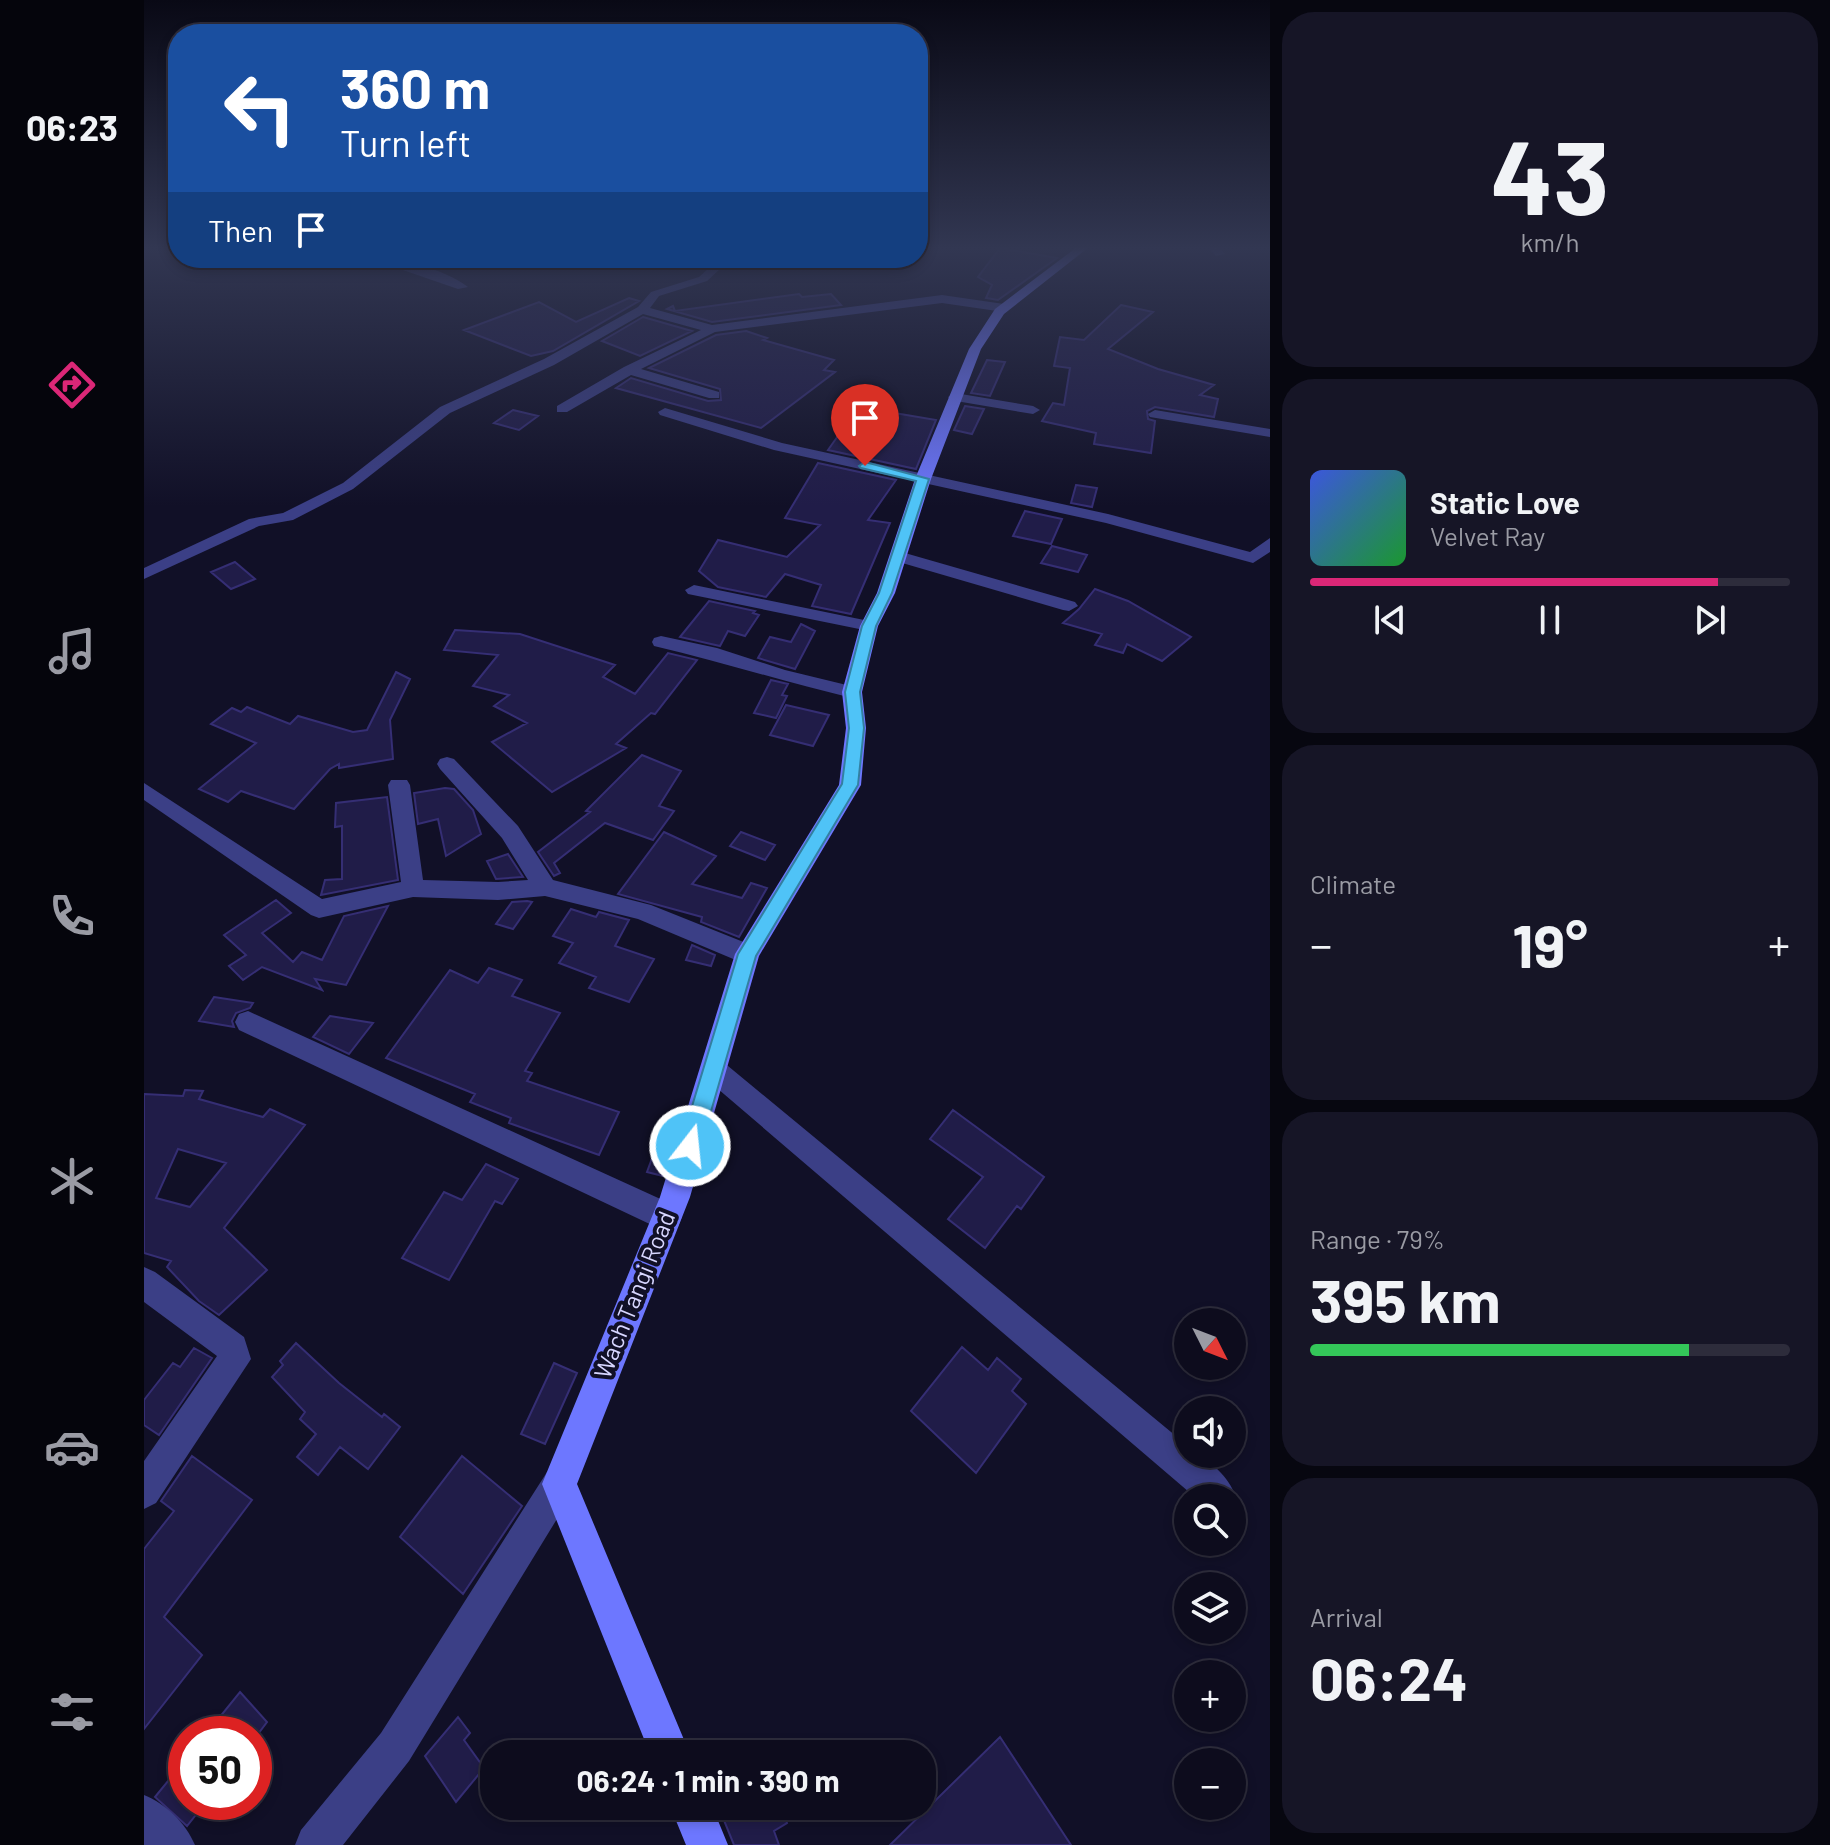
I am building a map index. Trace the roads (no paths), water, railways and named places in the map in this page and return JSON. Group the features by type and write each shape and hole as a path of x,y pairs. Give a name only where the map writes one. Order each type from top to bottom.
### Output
{"main road":[{"name":"Wach Tangi Road","path":"559,1484 667,1217 747,954 850,785 856,728 852,692 869,626 886,593 923,479 955,397 975,349 986,333"},
{"path":"559,1484 664,1740"},
{"path":"697,1820 707,1845"}],"street":[{"path":"144,574 255,522 287,517 348,486 445,410 549,362 601,333"},
{"path":"562,409 629,370 704,333"},
{"path":"629,370 714,395"},
{"path":"955,397 1033,410"},
{"path":"665,412 779,447 1108,519 1253,558 1270,543"},
{"path":"1155,414 1270,433"},
{"path":"898,556 1069,606"},
{"path":"694,590 869,626"},
{"path":"661,642 710,652 780,675 852,692"},
{"path":"447,764 510,832 545,887"},
{"path":"399,785 413,888"},
{"path":"144,790 319,909 413,888 498,891 545,887 643,911 747,954"},
{"path":"248,1022 667,1217"},
{"path":"713,1069 1206,1484"},
{"path":"144,1283 233,1348 235,1359 144,1491"},
{"path":"316,1845 395,1747 559,1484"},
{"path":"144,1816 174,1845"}]}
